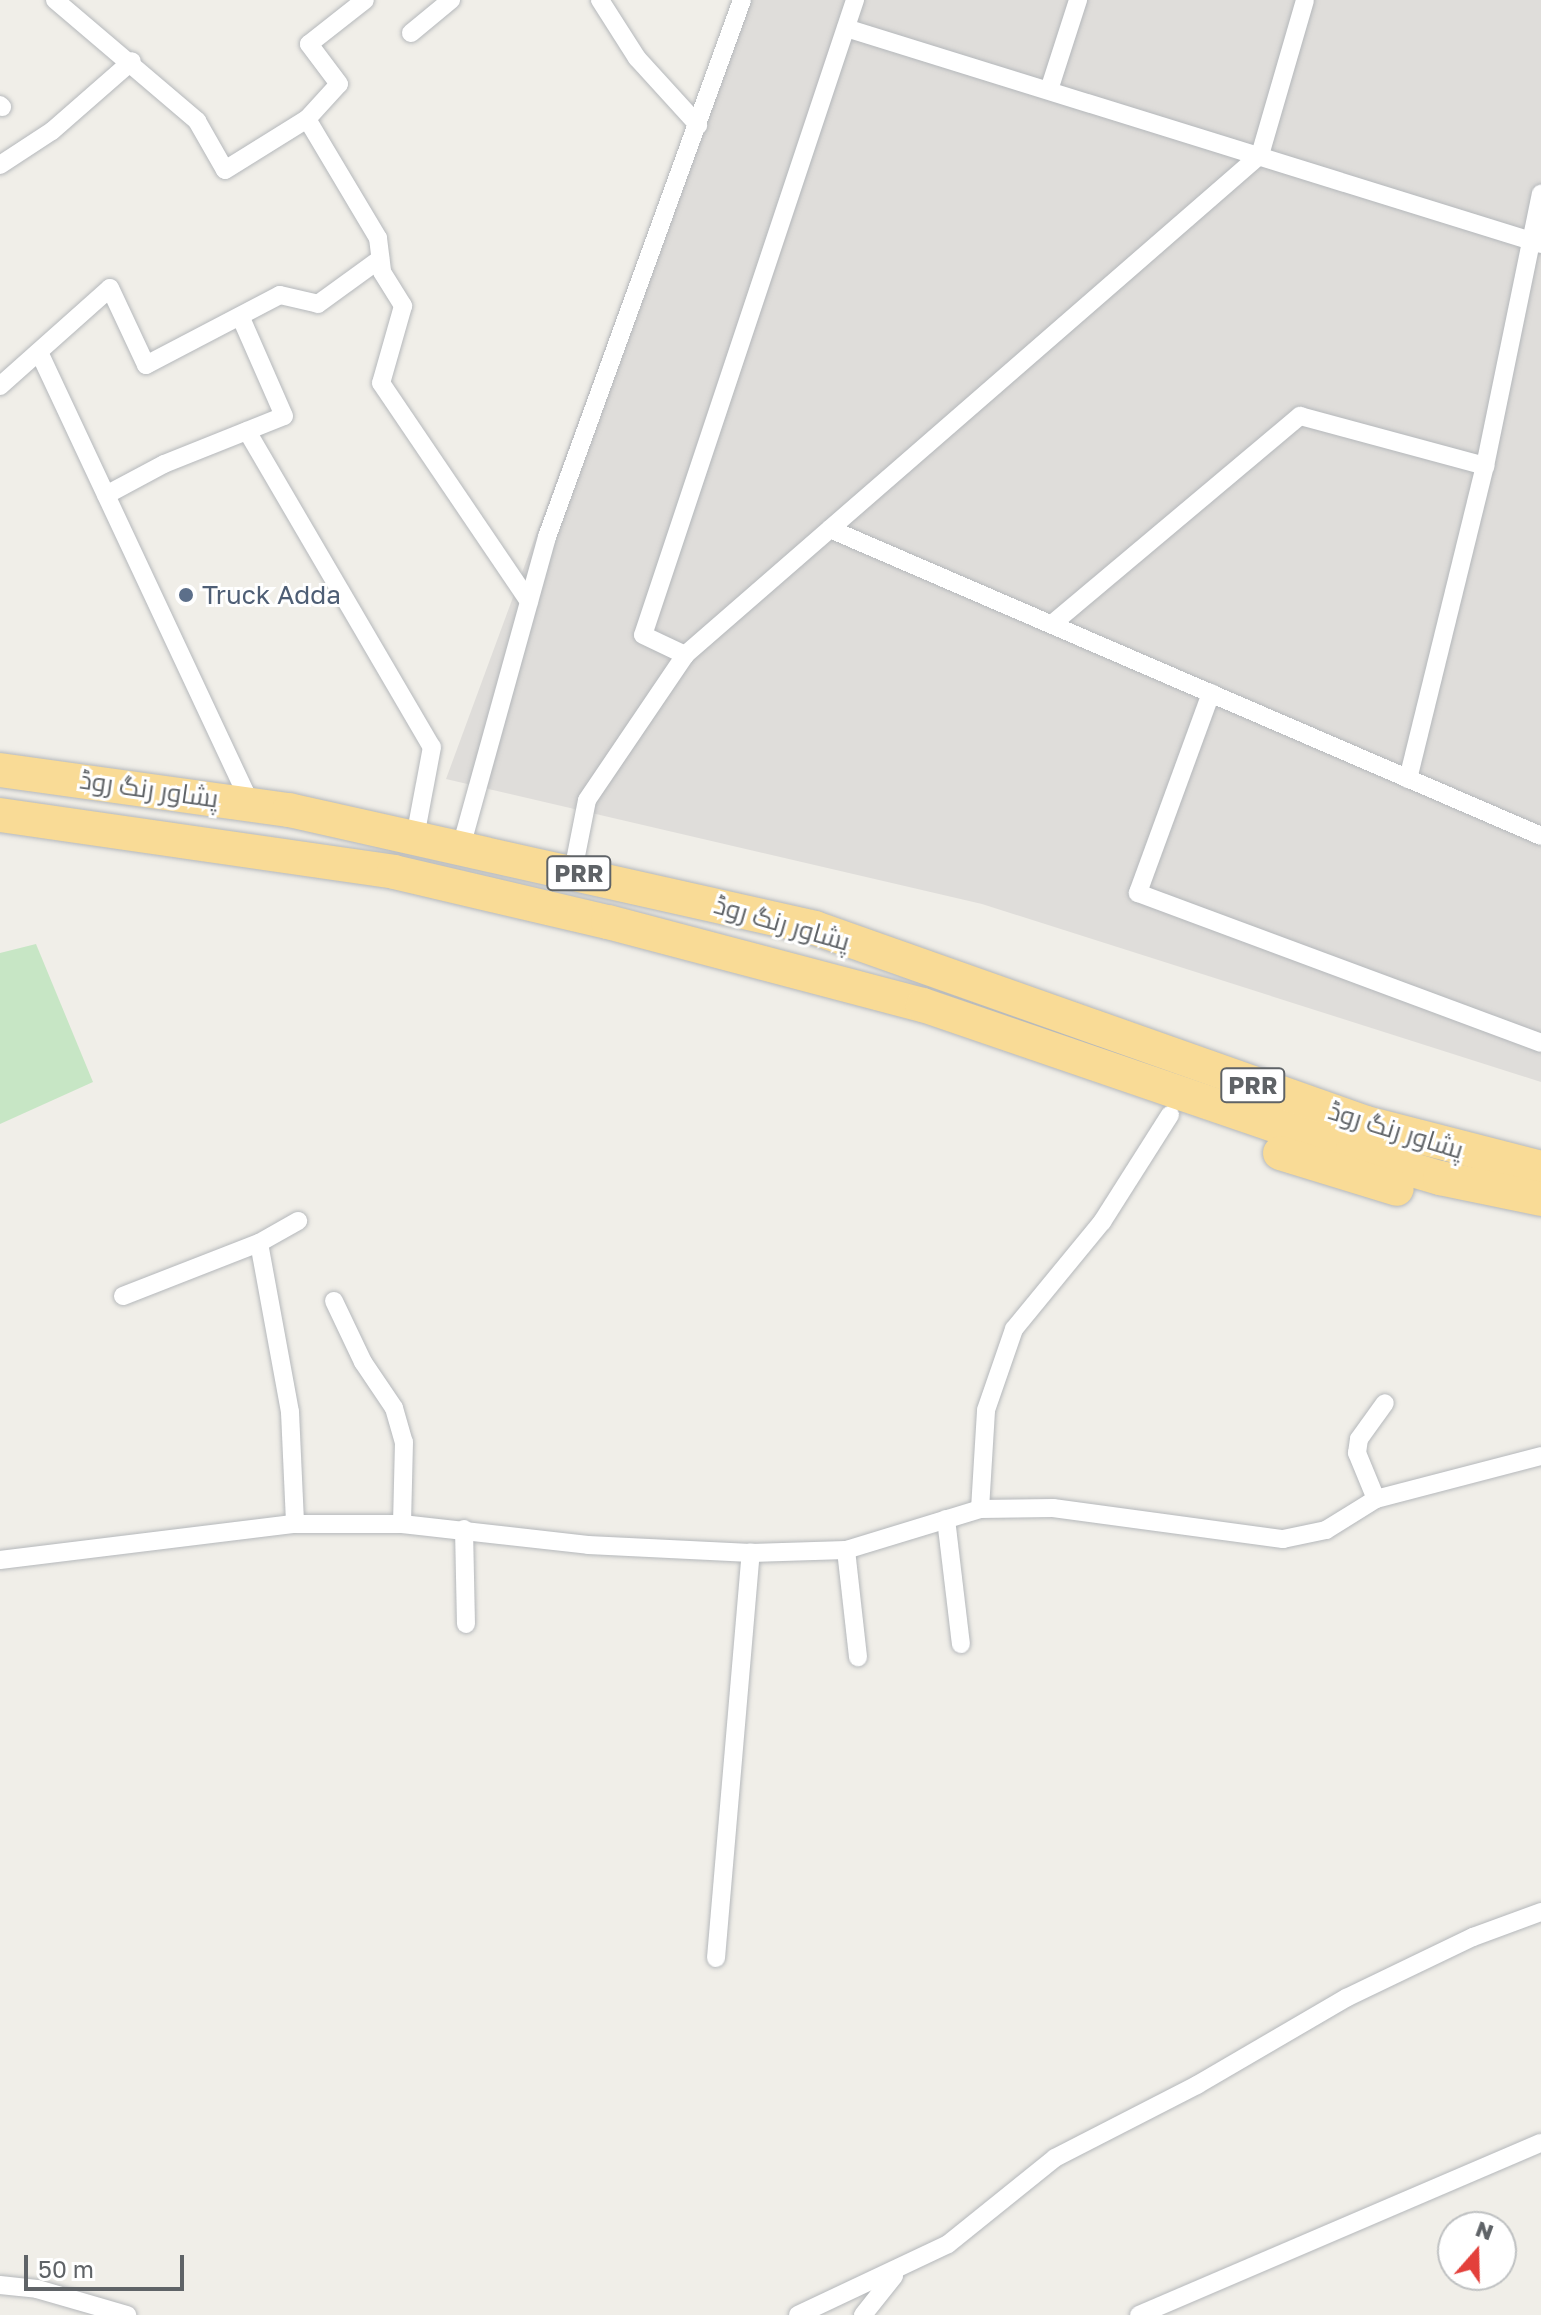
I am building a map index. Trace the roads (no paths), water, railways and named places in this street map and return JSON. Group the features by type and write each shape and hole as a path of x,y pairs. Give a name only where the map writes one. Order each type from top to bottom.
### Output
{"highway":[{"name":"پشاور رنگ روڈ","path":"0,770 250,803 573,871 815,928 1141,1046 1359,1138 1440,1178 1541,1199"},
{"name":"پشاور رنگ روڈ","path":"0,815 394,872 577,915 923,1005 1136,1081 1359,1138 1541,1168"},
{"path":"1141,1046 1191,1045 1379,1104 1541,1145"},
{"path":"1136,1081 1170,1115 1342,1174 1541,1223"}],"street":[{"path":"55,0 132,61 197,121 225,170 307,119 339,84 309,44 365,0"},
{"path":"411,33 451,0"},
{"path":"600,0 637,58 698,125"},
{"path":"461,847 547,537 742,0"},
{"path":"685,655 643,635 855,0"},
{"path":"1049,90 1078,0"},
{"path":"573,871 587,800 685,655 1260,155 1305,0"},
{"path":"846,28 1536,242"},
{"path":"0,165 52,131 132,61"},
{"path":"307,119 378,238 382,272 403,306 381,383 529,602"},
{"path":"1408,779 1536,242 1541,194"},
{"path":"0,386 110,288 146,365 280,295 318,304 380,259"},
{"path":"106,495 164,464 284,416 240,316"},
{"path":"39,352 250,803"},
{"path":"1052,624 1300,416 1485,466"},
{"path":"247,431 432,747 415,837"},
{"path":"830,529 1541,836"},
{"path":"1211,693 1138,893 1541,1043"},
{"path":"980,1509 986,1410 1014,1329 1102,1222 1170,1115"},
{"path":"123,1296 259,1243 298,1221"},
{"path":"259,1243 290,1412 295,1524"},
{"path":"334,1301 363,1362 394,1408 404,1442 402,1524"},
{"path":"1376,1499 1357,1453 1359,1439 1385,1403"},
{"path":"0,1560 295,1524 402,1524 588,1545 751,1553 846,1550 980,1509 1053,1508 1283,1539 1326,1530 1376,1499 1541,1456"},
{"path":"946,1519 961,1644"},
{"path":"464,1529 466,1624"},
{"path":"846,1550 858,1657"},
{"path":"716,1958 751,1553"},
{"path":"798,2315 897,2272 948,2244 1055,2158 1197,2085 1346,1998 1473,1937 1541,1912"},
{"path":"1139,2315 1541,2143"},
{"path":"863,2315 897,2272"},
{"path":"0,2285 37,2289 127,2315"}],"place":[{"name":"Truck Adda","path":"186,595"}]}
